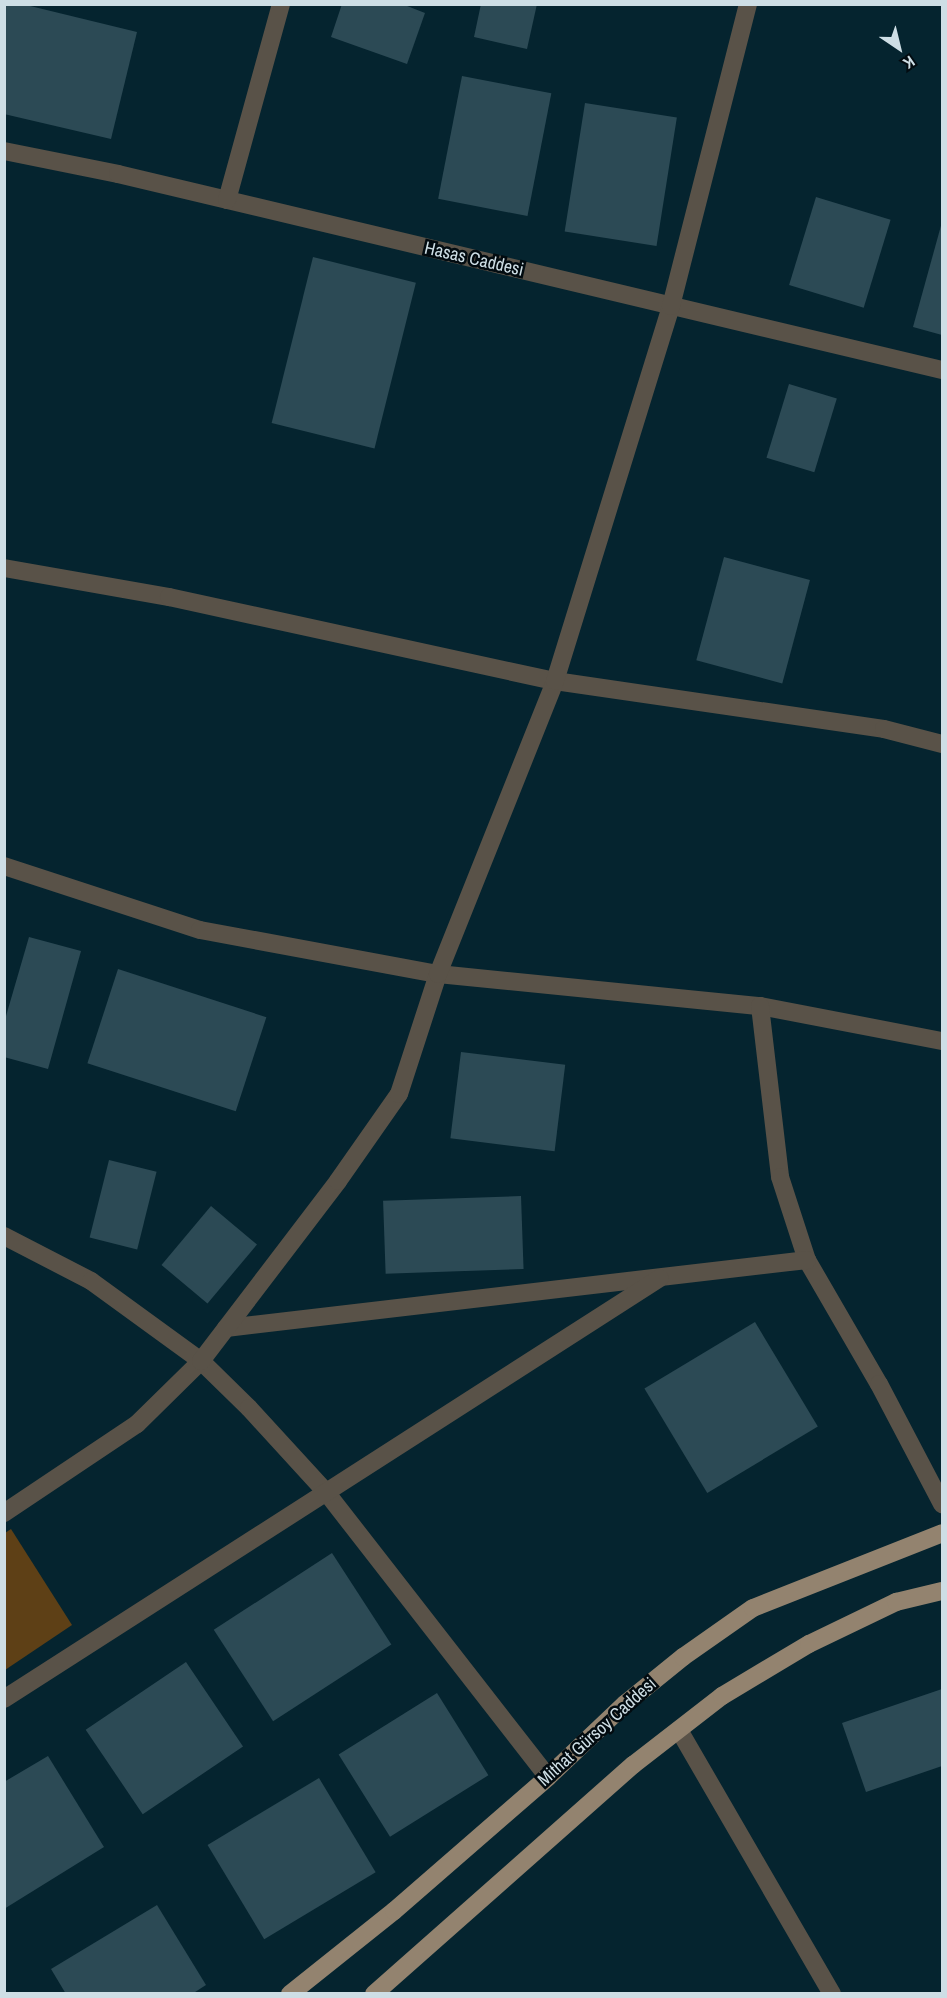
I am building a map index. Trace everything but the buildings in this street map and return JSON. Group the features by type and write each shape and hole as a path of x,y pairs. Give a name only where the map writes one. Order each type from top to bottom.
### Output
{"main road":[{"name":"Mithat Gürsoy Caddesi","path":"291,1994 394,1911 548,1777 633,1697 683,1657 753,1608 942,1533"},
{"path":"374,1994 615,1781 722,1696 809,1644 896,1602 942,1591"}],"street":[{"path":"227,200 281,4"},
{"path":"4,1513 137,1424 201,1361 338,1181 399,1094 438,974 555,681 671,306 748,4"},
{"name":"Hasas Caddesi","path":"4,151 227,200 942,370"},
{"path":"4,567 169,597 555,681 884,729 942,744"},
{"path":"4,866 200,930 438,974 760,1006 942,1041"},
{"path":"760,1006 780,1177 807,1260 879,1384 942,1503"},
{"path":"4,1236 91,1281 201,1361 249,1408 326,1492 548,1777"},
{"path":"226,1328 807,1260"},
{"path":"4,1699 660,1278"},
{"path":"679,1730 832,1994"}],"shaded area":[{"path":"11,1529 72,1625 5,1670 5,1533"}]}
